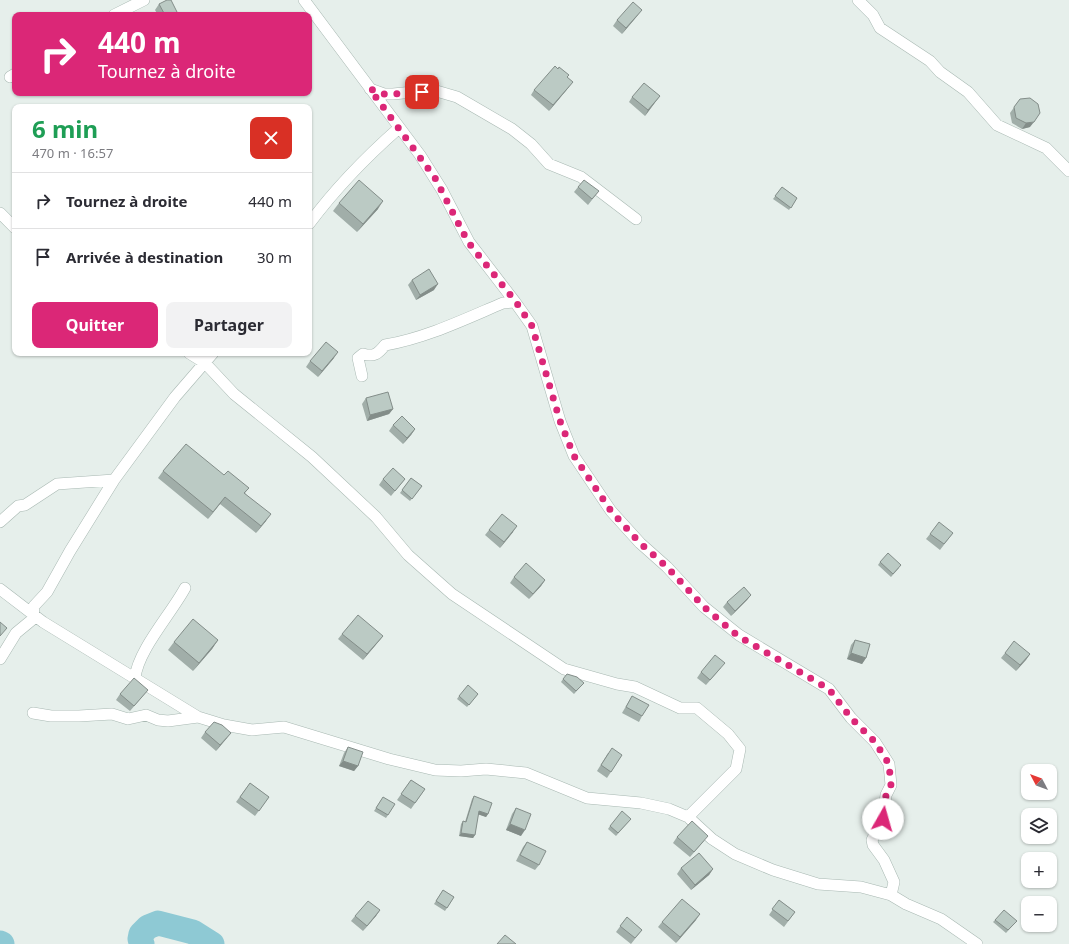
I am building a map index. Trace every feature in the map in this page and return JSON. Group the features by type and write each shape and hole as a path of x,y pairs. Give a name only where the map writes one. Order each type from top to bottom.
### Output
{"street":[{"path":"120,12 144,0"},
{"path":"304,0 399,128 442,190 468,242 516,302 532,326 560,421 574,456 611,511 640,543 667,567 704,607 738,636 829,689 851,718 875,742 889,764 891,786 886,795 883,819 872,840 873,845 884,860 894,882 891,895"},
{"path":"858,0 873,15 880,28 930,60 940,72 968,92 997,125 1046,148 1069,171"},
{"path":"370,89 384,94 433,90 457,97 512,129 531,144 549,164 581,177 636,220"},
{"path":"312,220 321,207 375,149 399,128"},
{"path":"0,213 12,225"},
{"path":"362,376 358,358 363,354 372,356 378,353 385,345 435,330 503,303 516,302"},
{"path":"194,356 205,363 234,394 312,457 376,517 408,555 452,594 564,669 617,684 635,686 680,708 697,708 728,734 740,749 736,769 688,818"},
{"path":"0,659 16,633 33,619 34,606 47,592 70,551 114,480 175,396 211,356"},
{"path":"0,522 18,506 25,505 57,484 114,480"},
{"path":"135,678 136,667 185,588"},
{"path":"0,589 34,615 198,717 224,725 252,730 284,727 389,759 435,770 461,771 486,769 526,773 587,798 641,803 669,809 688,818 712,839 735,854 773,870 818,884 860,887 891,895 906,904 941,919 977,944"},
{"path":"33,713 51,716 112,714 128,719 146,715 158,720 168,721 198,717"}],"building":[{"path":"167,0 171,0 177,12 163,12 159,4"},
{"path":"633,2 642,10 626,28 617,20"},
{"path":"555,66 558,69 559,67 569,75 567,77 573,82 553,105 534,90"},
{"path":"644,83 660,96 648,110 632,97"},
{"path":"1030,98 1038,104 1040,113 1034,122 1026,123 1016,118 1014,107 1020,99"},
{"path":"359,180 383,201 363,224 339,203"},
{"path":"584,180 599,191 592,199 578,187"},
{"path":"782,187 797,198 791,208 775,196"},
{"path":"429,269 438,284 420,295 412,280"},
{"path":"326,342 338,352 322,371 310,361"},
{"path":"388,392 393,409 370,415 366,398"},
{"path":"402,416 415,429 407,438 393,425"},
{"path":"186,444 224,475 228,471 249,488 244,493 271,514 261,526 225,497 213,512 163,471"},
{"path":"393,468 405,479 395,491 383,479"},
{"path":"411,478 422,486 412,499 402,490"},
{"path":"502,514 517,526 504,542 489,530"},
{"path":"939,522 953,533 944,544 930,534"},
{"path":"888,553 901,565 893,574 880,562"},
{"path":"526,563 545,580 533,594 514,577"},
{"path":"744,587 751,595 735,611 727,602"},
{"path":"358,615 383,636 367,654 342,634"},
{"path":"193,619 218,640 199,663 174,642"},
{"path":"0,622 7,628 0,636"},
{"path":"855,640 870,644 866,658 851,653"},
{"path":"1014,641 1030,654 1020,665 1005,653"},
{"path":"715,655 725,663 710,680 701,672"},
{"path":"567,674 577,677 584,683 576,691 563,679"},
{"path":"134,678 148,690 134,706 120,694"},
{"path":"468,685 478,694 469,705 459,696"},
{"path":"632,696 649,705 642,716 626,707"},
{"path":"214,722 222,725 231,733 220,745 205,732"},
{"path":"348,747 363,752 358,766 343,761"},
{"path":"612,748 622,755 611,772 601,765"},
{"path":"411,780 425,789 415,803 401,794"},
{"path":"250,783 269,797 259,811 240,797"},
{"path":"474,796 492,803 488,814 479,811 475,835 461,833 463,821 466,822"},
{"path":"383,797 395,804 388,815 376,808"},
{"path":"516,808 531,814 525,830 510,824"},
{"path":"622,811 631,819 618,833 610,826"},
{"path":"692,821 708,836 694,852 677,837"},
{"path":"527,842 546,851 539,865 520,855"},
{"path":"699,853 713,869 695,885 681,868"},
{"path":"443,890 454,897 447,908 436,901"},
{"path":"682,899 700,914 680,937 662,922"},
{"path":"779,900 795,912 788,921 772,909"},
{"path":"368,901 380,910 367,926 355,916"},
{"path":"1004,910 1017,921 1008,930 995,920"},
{"path":"627,917 642,930 635,938 620,926"},
{"path":"505,935 516,944 497,944"}],"waterway":[{"path":"142,944 140,939 141,934 148,927 158,923 193,932 212,944"}],"route":[{"path":"422,92 384,94 377,90 370,89 420,155 435,178 468,242 516,302 532,326 560,421 574,456 583,471 611,511 640,543 667,567 704,607 738,636 780,659 829,689 851,718 875,742 889,764 892,779 891,786 886,795 883,819"}]}
